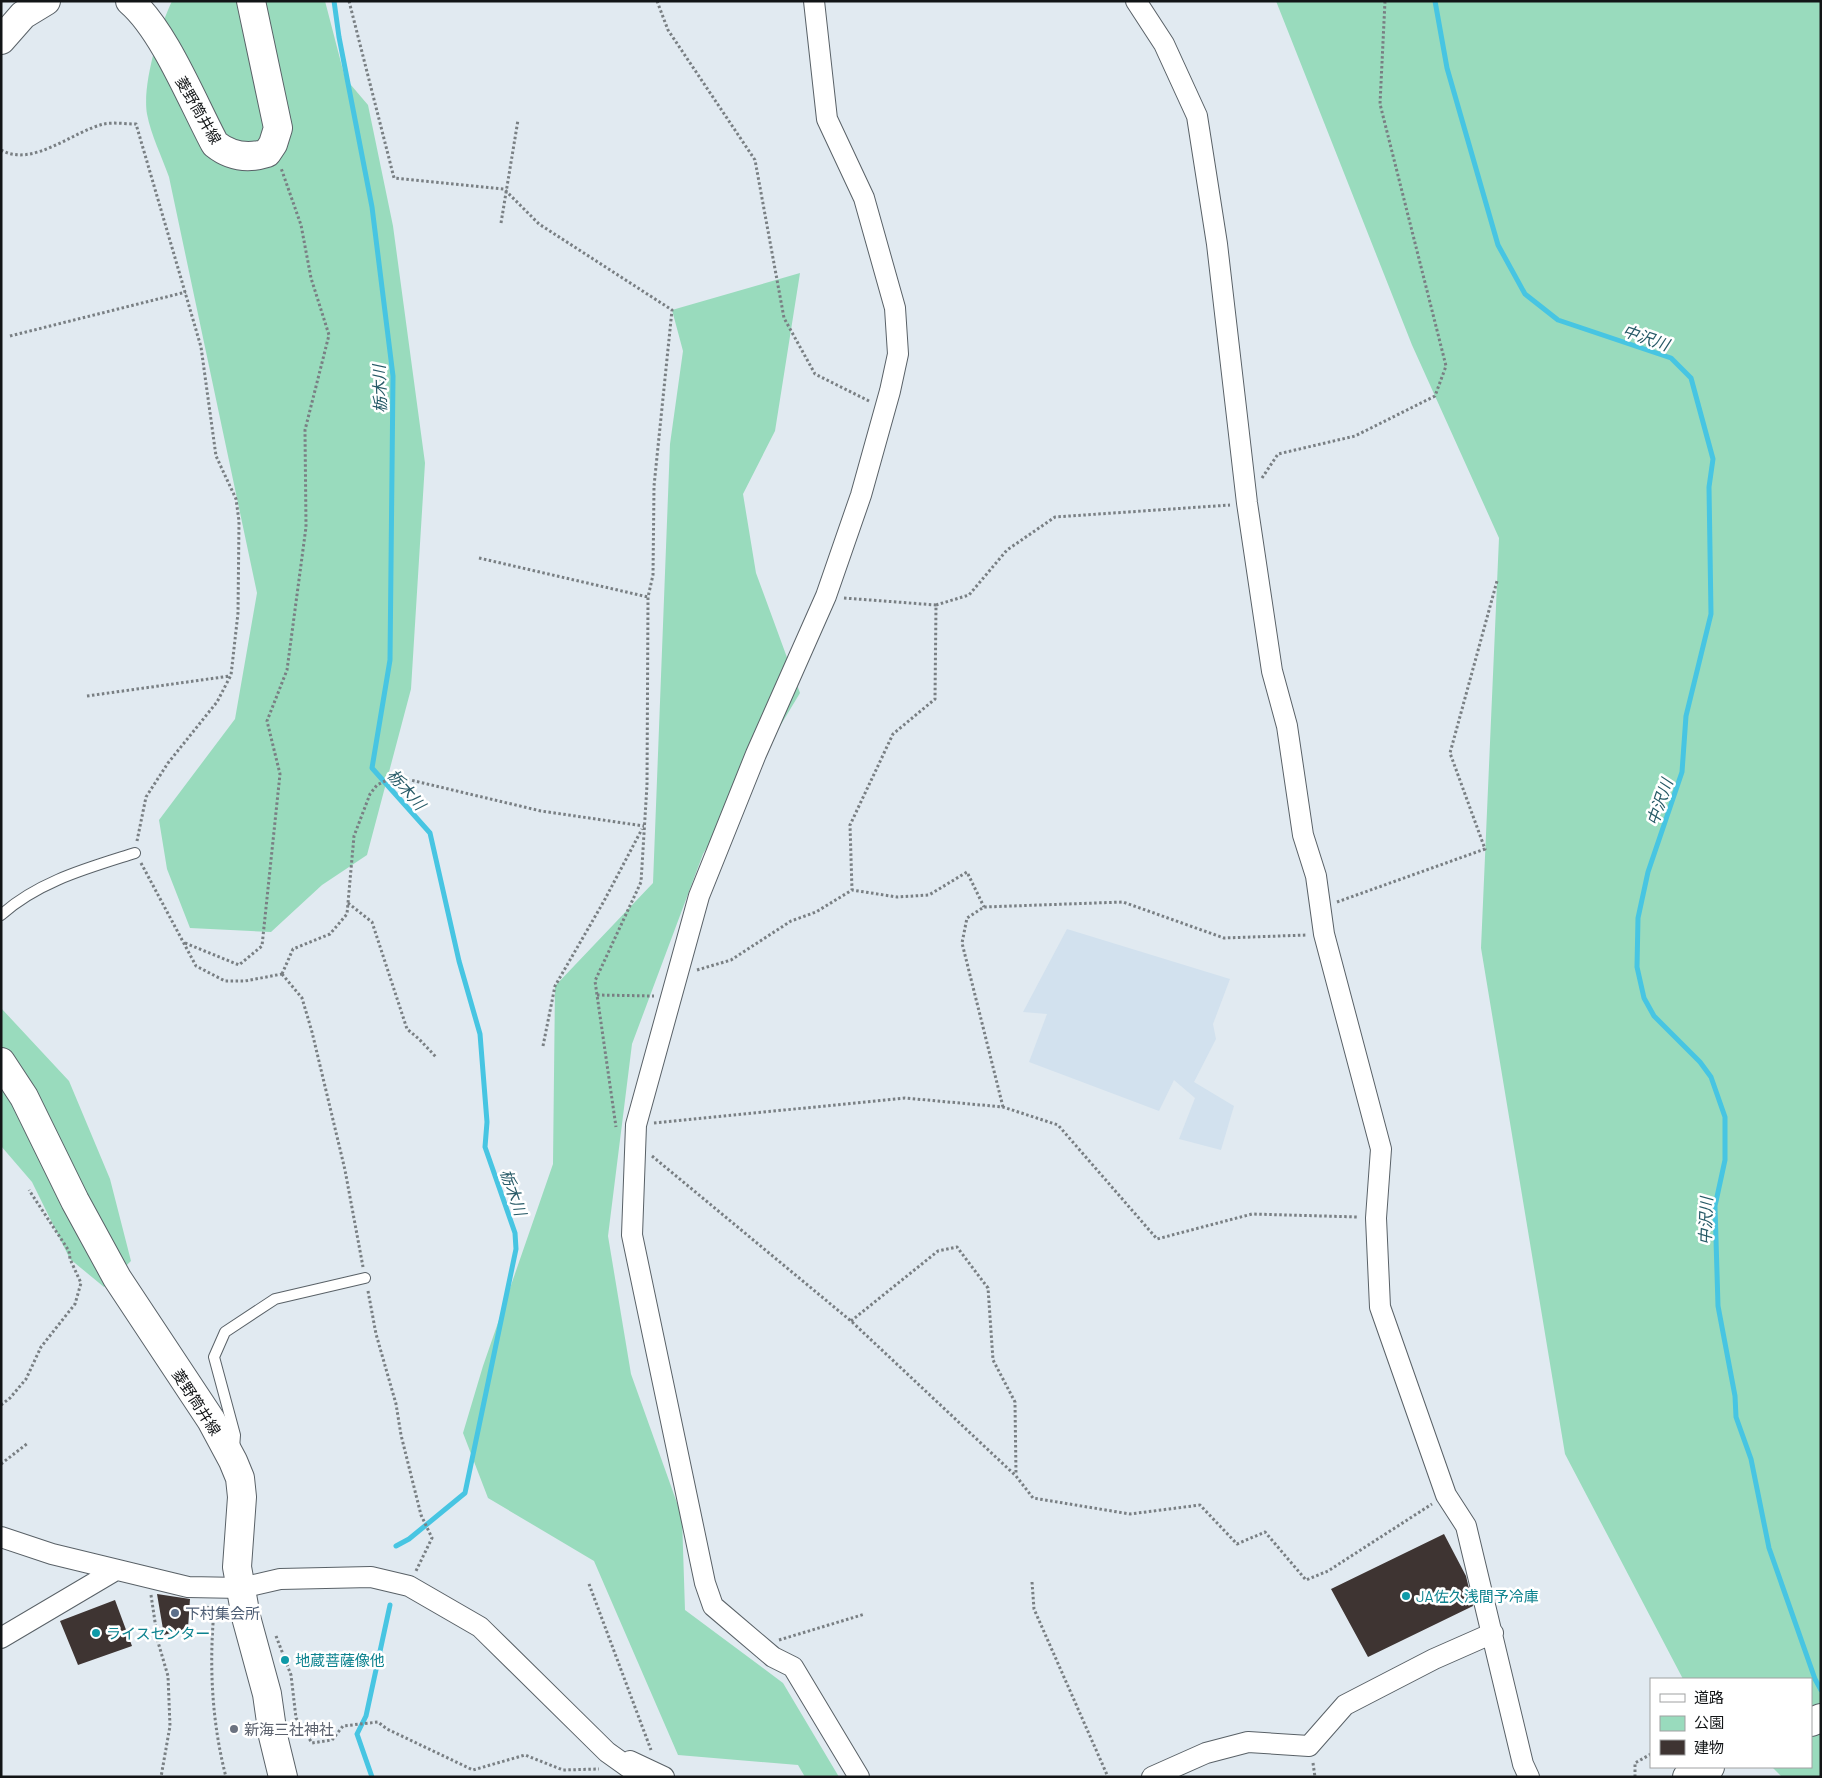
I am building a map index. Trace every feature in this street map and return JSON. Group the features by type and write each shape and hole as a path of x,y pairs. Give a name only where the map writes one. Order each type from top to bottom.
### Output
{"main road":[{"path":"1,40 23,8 46,1"},
{"name":"菱野筒井線","path":"130,1 141,11 159,38 215,144 229,152 246,157 267,153 273,144"},
{"path":"251,1 278,128 273,144"},
{"name":"菱野筒井線","path":"1,1062 24,1097 75,1201 117,1278 211,1420 240,1478 242,1497 237,1567 268,1694 273,1736 283,1777"},
{"path":"1687,1777 1708,1768"}],"street":[{"path":"814,1 826,119 864,198 895,308 898,354 861,495 826,596 756,754 699,896 635,1133 632,1235 704,1583 713,1606 773,1656 793,1667 858,1777"},
{"path":"1136,1 1164,44 1197,116 1217,244 1247,503 1272,671 1286,726 1303,835 1316,876 1324,934 1381,1149 1376,1218 1380,1307 1446,1495 1466,1526 1523,1764 1529,1777"},
{"path":"1,1537 52,1554 188,1587 241,1588 280,1579 362,1577 371,1577 409,1586 480,1627 608,1752 649,1774"},
{"path":"1,1638 116,1570"},
{"path":"1152,1777 1206,1753 1248,1742 1309,1746 1345,1705 1434,1659 1493,1633"},
{"path":"608,1752 649,1774"}],"lane":[{"path":"1,915 37,889 77,872 135,852"},
{"path":"233,1461 235,1436 214,1357 225,1332 275,1299 365,1278"}],"path":[{"path":"349,1 394,178 504,189 539,224 672,310 654,486 653,574 648,597 647,785 641,882 595,981 617,1131"},
{"path":"657,1 668,30 755,160 784,318 815,374 884,409"},
{"path":"826,596 936,605 969,595 1007,550 1055,517 1247,503 1278,454 1355,436 1435,396 1446,366 1380,104 1385,1"},
{"path":"501,223 518,120"},
{"path":"1,150 11,155 36,152 105,124 136,124 201,347 216,456 236,499 239,521 238,613 231,676 217,702 168,763 146,797 135,852 196,966 225,981 245,981 282,974"},
{"path":"184,943 239,965 262,946 280,774 267,721 287,670 306,527 305,430 329,335 310,278 301,225 273,144"},
{"path":"10,336 186,292"},
{"path":"479,558 648,597"},
{"path":"1320,908 1485,850 1450,753 1497,581"},
{"path":"852,890 850,825 893,734 935,698 936,605"},
{"path":"87,696 231,676"},
{"path":"282,974 293,950 330,934 347,914 354,836 370,794 377,785 389,779 402,778 541,811 644,826"},
{"path":"543,1046 555,986 604,901 644,826"},
{"path":"678,976 730,960 791,921 816,912 852,890 897,897 930,895 967,872 984,907"},
{"path":"1003,1107 962,943 967,918 984,907 1123,902 1224,938 1324,934"},
{"path":"348,903 372,922 407,1030 419,1039 436,1057"},
{"path":"282,974 302,998 312,1032 346,1170 376,1334 396,1404 401,1435 420,1515 432,1538 409,1586"},
{"path":"597,996 673,996"},
{"path":"635,1133 905,1098 1003,1107 1058,1125 1157,1239 1252,1214 1376,1218"},
{"path":"635,1133 851,1321 1016,1476 1033,1498 1130,1514 1200,1505 1237,1544 1265,1532 1306,1580 1328,1571 1446,1495"},
{"path":"1,1405 10,1398 26,1379 41,1347 75,1304 82,1284 70,1259 69,1251 29,1190"},
{"path":"851,1321 938,1251 957,1247 988,1288 993,1360 1015,1402 1016,1476"},
{"path":"1,1464 28,1443"},
{"path":"149,1577 158,1642 168,1676 170,1726 161,1777"},
{"path":"1032,1582 1034,1609 1108,1777"},
{"path":"272,1629 291,1675 296,1718 312,1743 332,1740 343,1726 378,1722 387,1729 473,1770 525,1755 563,1770 649,1774 589,1584"},
{"path":"206,1606 214,1611 211,1682 220,1752 226,1777"},
{"path":"773,1656 777,1641 865,1614"},
{"path":"1635,1777 1635,1763 1650,1755"}],"shaded area":[{"path":"1067,929 1230,979 1213,1024 1216,1039 1194,1082 1234,1106 1221,1150 1179,1139 1195,1098 1174,1080 1159,1111 1029,1062 1047,1014 1023,1012"}],"green space":[{"path":"172,1 325,1 345,78 368,105 393,226 425,463 411,689 367,855 322,885 271,932 190,928 167,869 159,820 235,719 257,593 169,177 147,114 146,102 149,73 162,26"},
{"path":"1276,1 1821,1 1821,1777 1782,1777 1773,1768 1812,1768 1812,1678 1682,1678 1565,1454 1481,948 1499,538 1412,345"},
{"path":"800,273 775,431 743,494 756,573 800,693 703,854 632,1044 608,1236 631,1374 682,1517 685,1610 783,1683 839,1777 805,1777 798,1765 678,1755 594,1561 488,1498 463,1433 483,1366 553,1164 555,986 653,883 670,444 683,351 672,310"},
{"path":"1,1008 69,1081 110,1179 131,1261 104,1287 70,1259 32,1182 1,1146"}],"building":[{"name":"JA佐久浅間予冷庫","path":"1444,1534 1466,1576 1473,1606 1368,1657 1331,1589"},
{"name":"下村集会所","path":"157,1594 190,1599 188,1628 164,1635"},
{"name":"ライスセンター","path":"115,1600 132,1646 78,1665 60,1621"}],"waterway":[{"name":"栃木川","path":"334,1 339,37 372,207 393,376 390,660 372,768 430,833 459,961 480,1034 487,1122 485,1147 515,1233 516,1249 465,1493 409,1539 396,1546"},
{"name":"中沢川","path":"1435,1 1447,68 1498,245 1525,294 1558,320 1671,358 1691,378 1713,459 1709,487 1711,614 1686,716 1682,772 1648,872 1638,918 1637,967 1644,998 1654,1016 1700,1062 1711,1077 1725,1117 1725,1160 1715,1206 1718,1306 1735,1396 1736,1417 1751,1459 1769,1548 1815,1679 1821,1690"},
{"name":"栃木川","path":"372,1777 357,1734 366,1716 390,1605"}],"place":[{"name":"JA佐久浅間予冷庫","path":"1406,1596"},
{"name":"下村集会所","path":"175,1613"},
{"name":"ライスセンター","path":"96,1633"},
{"name":"地蔵菩薩像他","path":"285,1660"},
{"name":"新海三社神社","path":"234,1729"}]}
